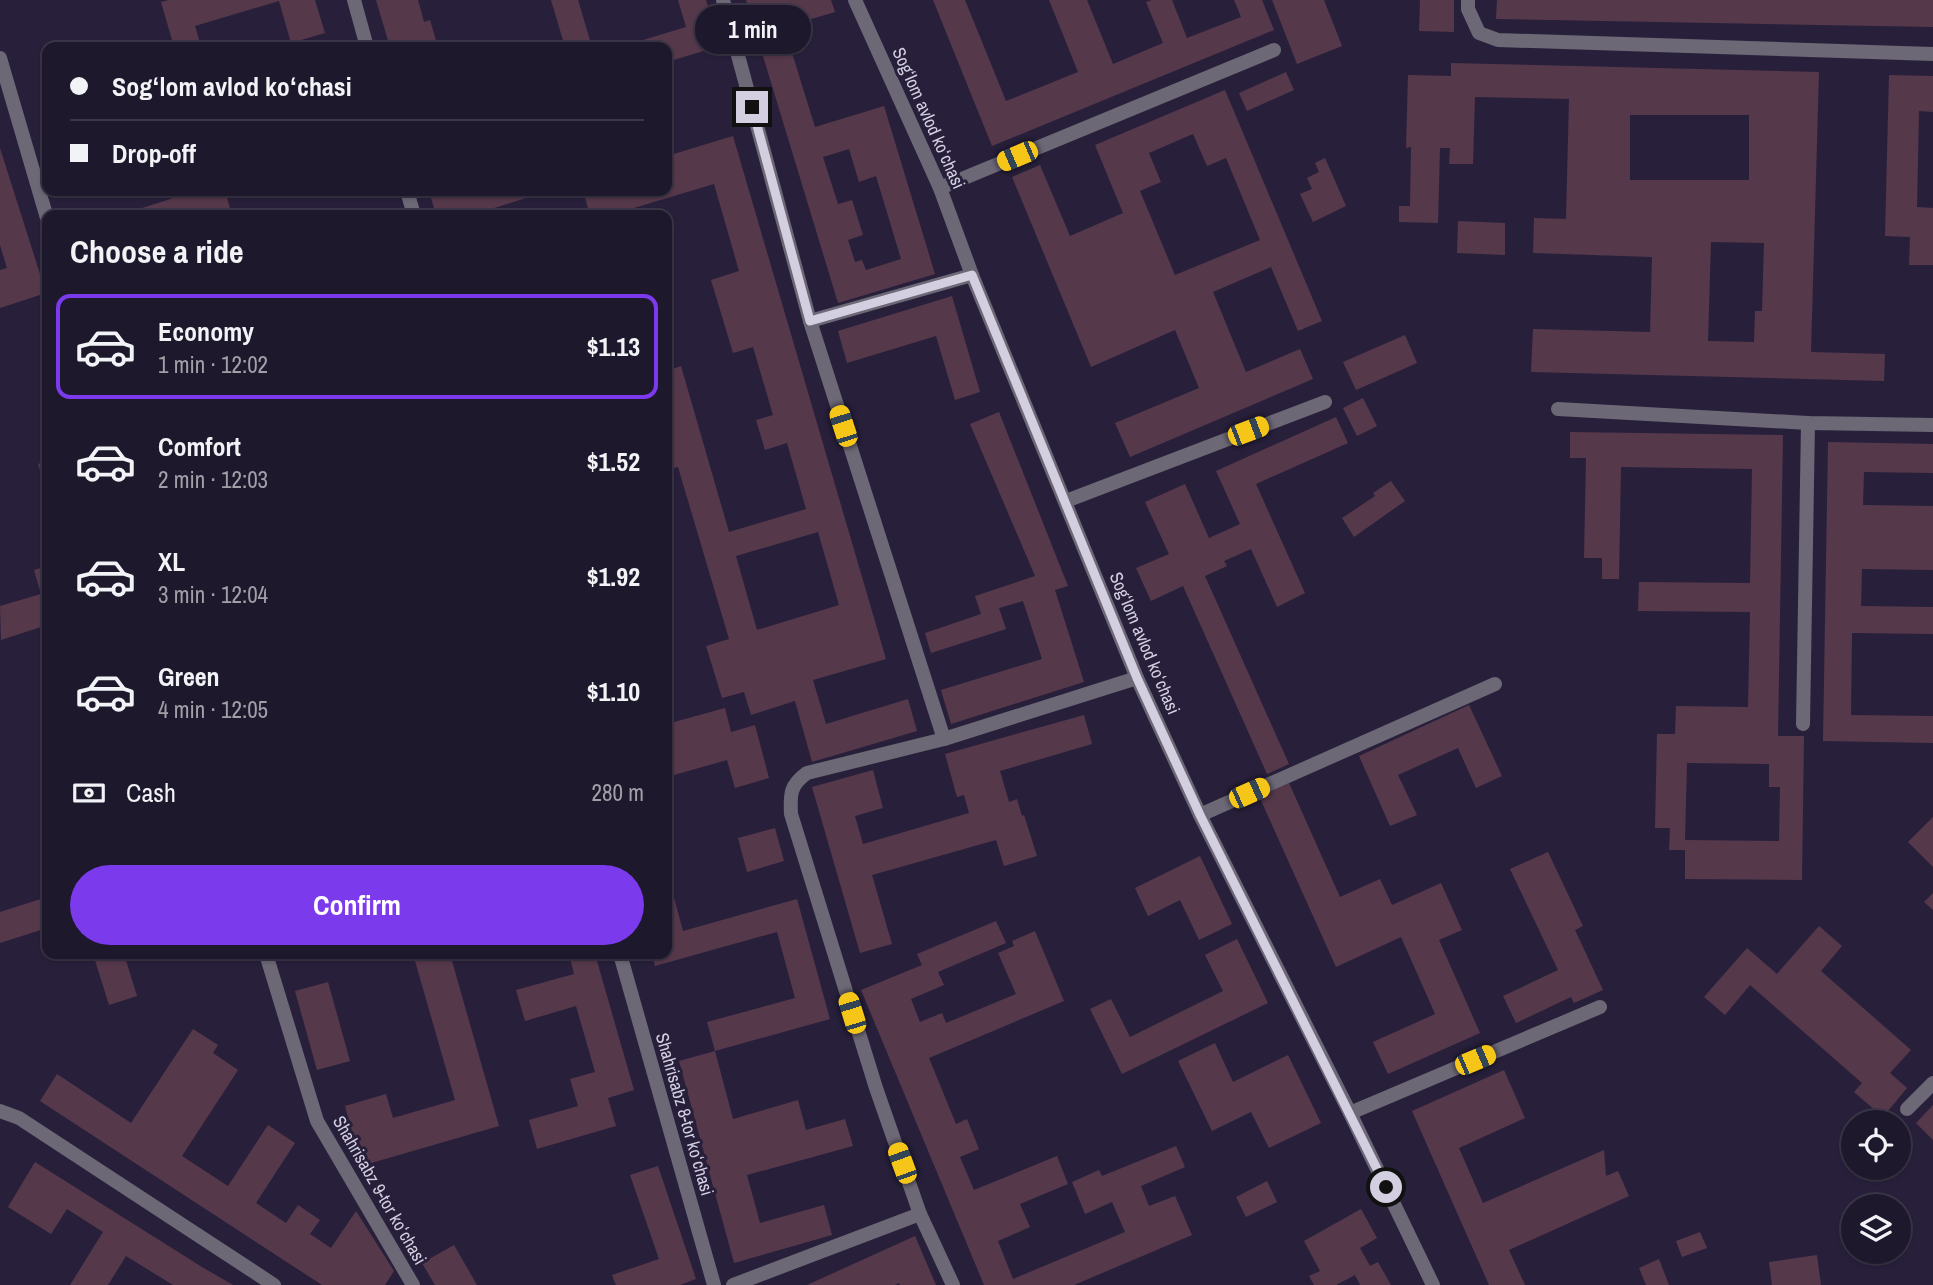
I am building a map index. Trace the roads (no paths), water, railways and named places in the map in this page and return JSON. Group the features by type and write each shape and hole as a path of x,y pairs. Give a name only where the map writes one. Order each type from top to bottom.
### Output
{"street":[{"path":"354,0 366,42"},
{"path":"723,0 810,321 944,738"},
{"name":"Sogʻlom avlod koʻchasi","path":"855,0 940,188 972,275 1137,678 1200,815 1433,1285"},
{"path":"1468,0 1468,9 1479,33 1498,40 1933,54"},
{"path":"940,188 1274,50"},
{"path":"0,58 45,210"},
{"path":"810,321 972,275"},
{"path":"1066,501 1325,402"},
{"path":"1558,409 1808,423 1933,425"},
{"path":"1803,724 1808,423"},
{"path":"953,1285 920,1214 867,1062 791,814 790,795 797,780 807,773 944,738 1137,678"},
{"path":"1200,815 1495,684"},
{"name":"Shahrisabz 9-tor koʻchasi","path":"268,959 317,1121 413,1285"},
{"name":"Shahrisabz 8-tor koʻchasi","path":"621,959 713,1285"},
{"path":"1350,1113 1600,1007"},
{"path":"1907,1109 1933,1083"},
{"path":"0,1111 19,1118 274,1285"},
{"path":"733,1285 920,1214"}]}
